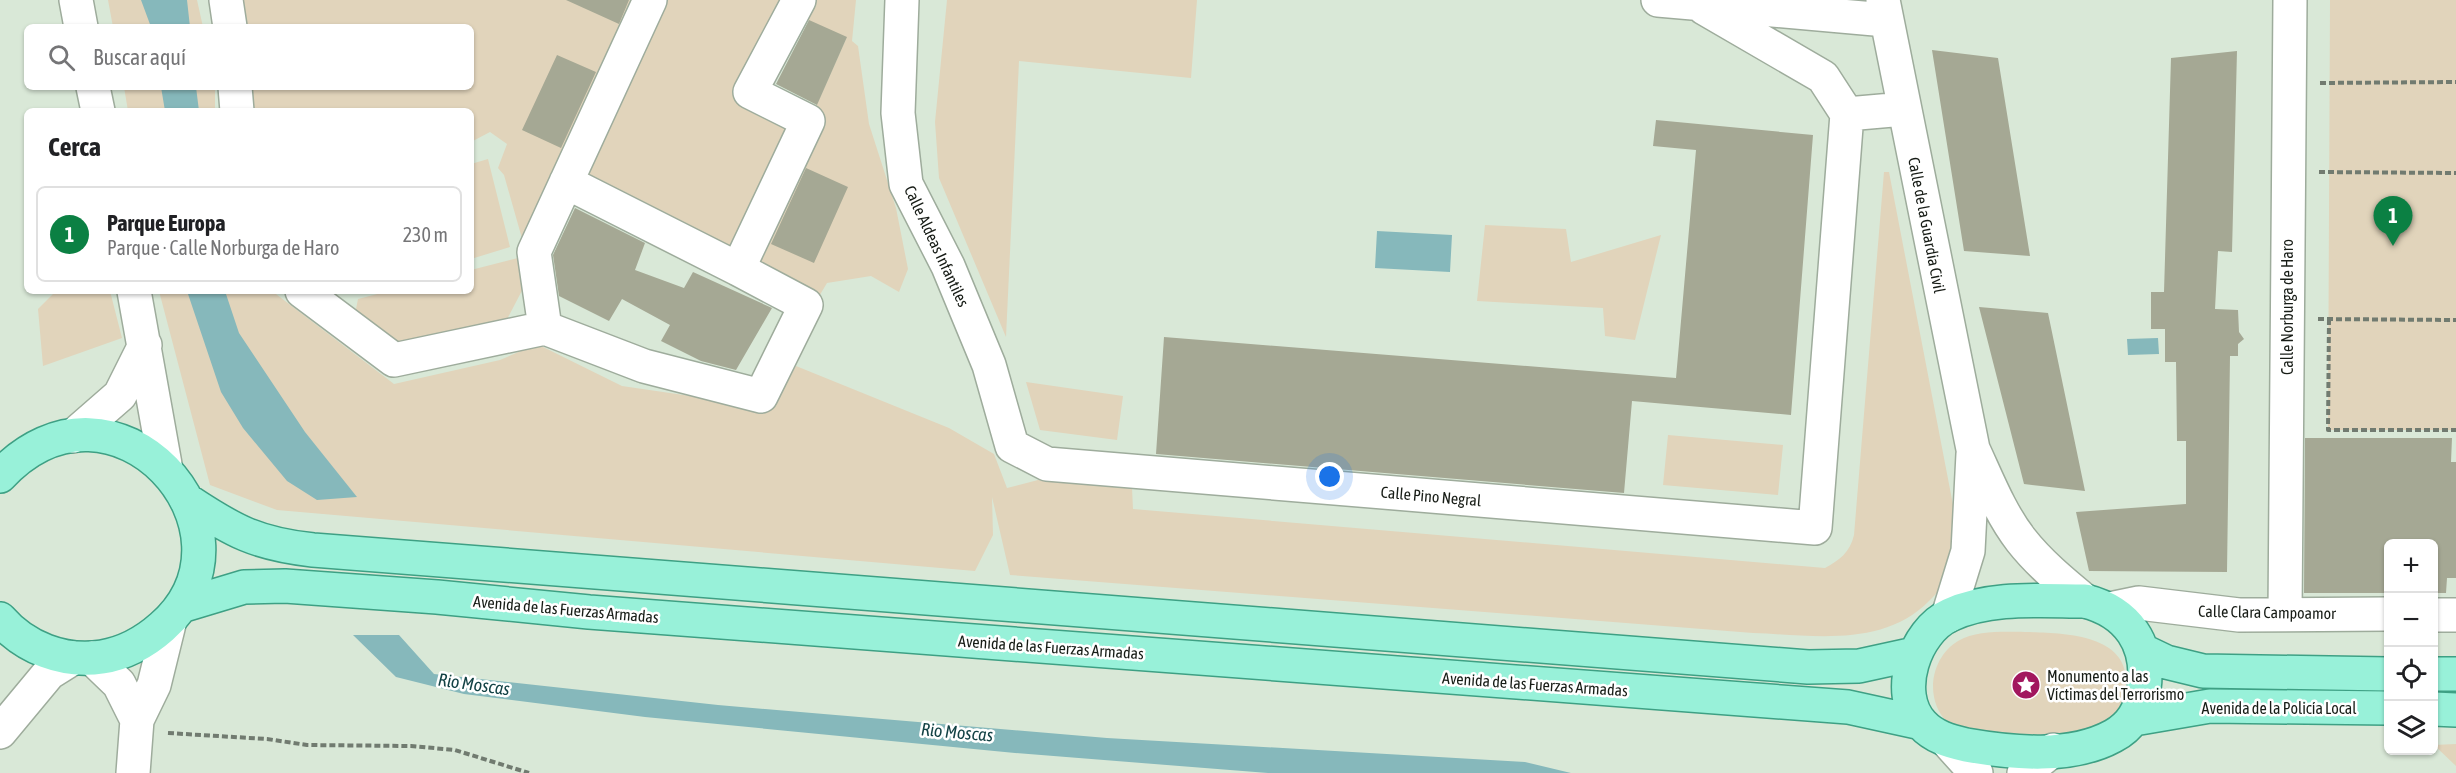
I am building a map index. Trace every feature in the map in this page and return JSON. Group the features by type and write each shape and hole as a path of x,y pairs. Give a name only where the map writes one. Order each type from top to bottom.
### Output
{"main road":[{"path":"0,476 32,450 45,443 73,436 90,435 139,448 166,470 188,501 195,526 197,552 192,578 176,613 147,640 129,650 82,658 37,648 21,639 0,619"},
{"path":"188,501 218,521 254,539 313,550 1808,667 1859,666 1914,654"},
{"name":"Avenida de las Fuerzas Armadas","path":"176,613 244,587 295,587 437,597 589,612 1848,707 1934,732"},
{"path":"2007,602 2097,605 2134,634 2143,651 2142,702 2134,719 2115,735 2098,743 2053,750 2001,751 1934,732 1914,712 1910,697 1914,654 1931,627 1948,616 1966,609 2007,602"},
{"name":"Avenida de la Policía Local","path":"2143,651 2166,662 2203,671 2384,674"},
{"path":"2438,674 2456,674"},
{"name":"Avenida de la Policía Local","path":"2134,719 2210,706 2384,708"},
{"path":"2438,709 2456,710"}],"street":[{"path":"76,0 80,24"},
{"path":"226,0 230,24"},
{"path":"544,328 534,252 650,0"},
{"path":"738,269 808,121 750,92 799,0"},
{"name":"Calle Aldeas Infantiles","path":"902,0 898,113 906,183 948,266 989,364 1012,446 1047,464"},
{"path":"1658,0 1885,10"},
{"name":"Calle Norburga de Haro","path":"2285,614 2290,0"},
{"path":"1696,3 1823,77 1847,114 1904,109"},
{"name":"Calle de la Guardia Civil","path":"1885,10 1973,449 1995,496 2020,538 2050,573 2097,605"},
{"path":"94,90 97,108"},
{"path":"235,90 237,108"},
{"name":"Calle Pino Negral","path":"1047,464 1815,528 1847,114"},
{"path":"306,294 394,360 544,328 644,366 760,396 806,305 567,182"},
{"path":"135,294 166,470"},
{"path":"73,436 120,395 145,345"},
{"name":"Calle de la Guardia Civil","path":"1948,616 1968,551 1973,449"},
{"name":"Calle Clara Campoamor","path":"2097,605 2139,603 2239,615 2384,614"},
{"path":"133,773 151,727 154,685 176,613"},
{"path":"2438,615 2456,615"},
{"path":"0,732 49,673 82,658 119,684 151,727"},
{"path":"1934,732 1976,773"},
{"path":"2024,773 2053,750"}],"path":[{"path":"2289,83 2456,82"},
{"path":"2288,170 2330,173 2456,173"},
{"path":"2287,318 2456,320"},
{"path":"2329,320 2328,430 2456,430"},
{"path":"151,727 307,745 411,746 455,750 529,773"}],"shaded area":[{"path":"108,0 197,0 202,24 112,24"},
{"path":"233,0 856,0 852,41 858,46 869,124 896,208 908,269 899,292 871,276 827,283 818,298 757,269 767,249 760,239 738,269 585,189 523,242 504,175 498,168 507,144 490,132 474,140 474,108 250,108 248,90 474,90 474,24 239,24","holes":["799,16 846,39 813,113 755,94"]},
{"path":"947,0 1197,0 1191,78 1019,61 1006,337 939,178 935,122"},
{"path":"2330,0 2456,0 2456,430 2328,430"},
{"path":"124,90 215,90 215,108 128,108"},
{"path":"488,159 510,247 474,258 474,163"},
{"path":"1884,172 1889,172 1954,510 1953,545 1946,579 1929,601 1911,616 1890,626 1846,635 1753,633 1010,575 992,497 993,535 975,571 277,510 210,485 160,294 276,294 394,384 500,360 537,344 622,386 772,408 796,366 949,428 994,454 1007,488 1038,480 1132,488 1133,509 1825,568 1844,555 1854,535"},
{"path":"1485,225 1566,229 1571,262 1661,235 1635,340 1605,336 1603,308 1477,301"},
{"path":"530,255 529,277 502,329 391,344 355,314 358,299 377,294 474,294 474,269"},
{"path":"53,294 111,294 122,338 43,366 38,309"},
{"path":"1026,382 1123,396 1117,440 1040,430"},
{"path":"1668,435 1783,445 1778,495 1663,485"},
{"path":"1991,632 2077,636 2094,640 2120,658 2125,673 2125,693 2118,712 2108,724 2094,731 2041,738 2003,739 1974,736 1948,723 1940,714 1933,691 1936,668 1949,648 1958,641 1974,635"},
{"path":"2456,744 2456,766 2438,749 2438,745"}],"water":[{"path":"141,0 187,0 190,24 150,24"},
{"path":"162,90 196,90 199,108 164,108"},
{"path":"1377,231 1452,235 1450,272 1375,268"},
{"path":"188,294 226,294 239,333 305,432 357,497 317,500 287,481 243,428 221,392"},
{"path":"2158,338 2159,354 2128,355 2127,339"},
{"name":"Rio Moscas","path":"353,635 399,635 434,674 718,705 1107,738 1525,762 1571,773 1268,773 1015,753 645,717 464,694 396,677"}],"building":[{"path":"566,0 629,0 619,24"},
{"path":"809,20 847,37 817,105 776,84"},
{"path":"1932,50 1998,58 2030,256 1964,251"},
{"path":"2237,51 2232,252 2218,251 2215,309 2238,310 2239,332 2244,339 2238,344 2238,356 2230,356 2227,572 2089,571 2076,512 2186,504 2186,441 2177,441 2176,362 2165,362 2165,329 2151,329 2151,292 2164,292 2171,58"},
{"path":"557,55 596,72 561,148 522,130"},
{"path":"1656,120 1813,135 1791,415 1632,401 1624,493 1156,454 1164,337 1676,378 1696,150 1653,146"},
{"path":"806,168 848,187 814,263 771,244"},
{"path":"575,208 645,243 635,270 684,288 693,272 772,308 736,370 701,361 661,341 670,325 622,299 609,321 559,296 553,255"},
{"path":"1979,307 2048,313 2085,491 2024,484"},
{"path":"2305,438 2452,438 2451,462 2456,462 2456,578 2447,578 2446,593 2438,593 2438,539 2384,539 2384,593 2304,593"}],"place":[{"name":"Parque Europa","path":"2393,246"},
{"name":"Monumento a las Víctimas del Terrorismo","path":"2026,685"}]}
